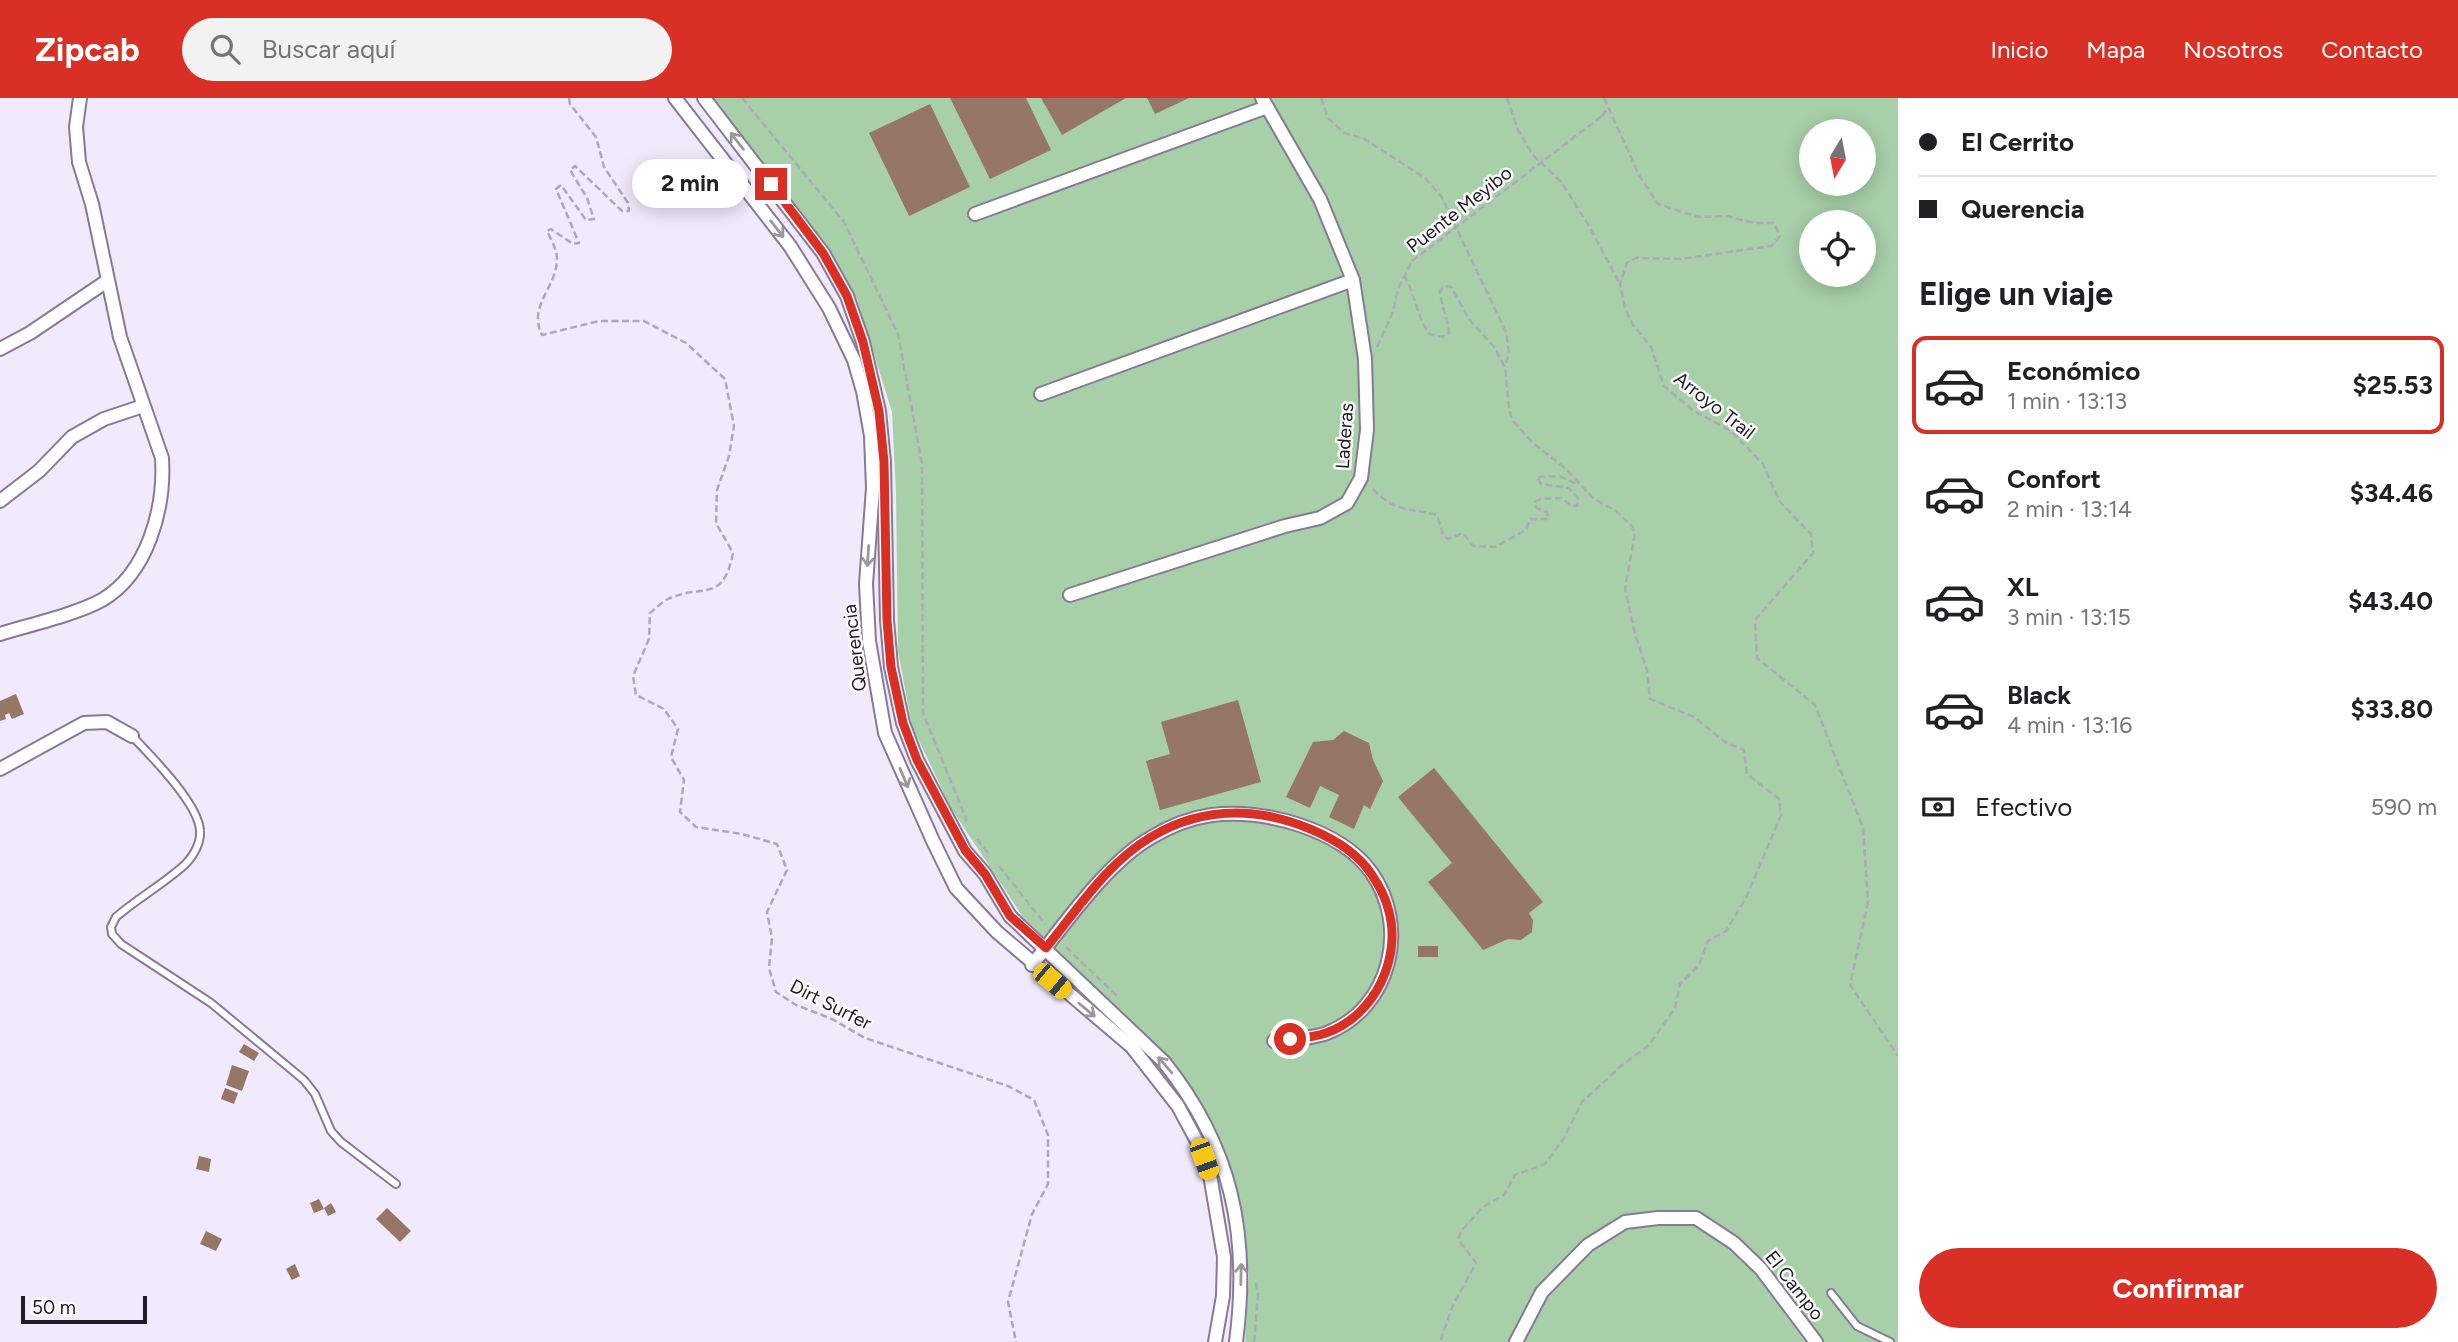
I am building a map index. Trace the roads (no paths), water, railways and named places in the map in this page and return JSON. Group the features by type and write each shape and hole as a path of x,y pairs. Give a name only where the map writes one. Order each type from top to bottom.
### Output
{"street":[{"path":"0,634 102,600 126,579 142,557 156,516 163,478 162,458 120,337 92,204 79,162 76,127 80,98"},
{"name":"Querencia","path":"675,98 790,246 829,308 854,360 874,413 873,488 866,584 869,641 885,733 920,815 956,888 1032,965 1132,1047 1178,1106 1198,1143 1210,1175 1224,1257 1223,1296 1214,1342"},
{"name":"Querencia","path":"704,98 823,253 847,296 863,342 884,462 887,620 891,667 903,723 917,760 965,850 985,874 1010,916 1164,1062 1184,1088 1212,1136 1224,1169 1240,1239 1242,1273 1236,1342"},
{"path":"975,215 1265,102"},
{"name":"Laderas","path":"1070,595 1285,526 1320,518 1348,503 1362,478 1367,430 1365,359 1353,280 1320,199 1265,102"},
{"path":"1041,394 1353,280"},
{"path":"0,349 30,333 107,281"},
{"path":"0,500 39,471 72,437 104,419 142,406"},
{"path":"0,769 84,723 107,722 132,736"},
{"path":"1032,965 1110,871 1150,837 1191,819 1237,813 1270,817 1321,833 1358,858 1371,873 1381,892 1392,926 1388,966 1381,985 1350,1021 1326,1033 1275,1041"},
{"name":"El Campo","path":"1516,1342 1542,1292 1588,1245 1625,1222 1658,1218 1696,1218 1734,1243 1761,1269 1816,1342"}],"lane":[{"path":"132,736 163,770 192,809 201,834 199,844 183,867 116,917 111,927 112,934 121,944 211,1003 286,1064 315,1094 331,1131 341,1142 396,1184"},
{"path":"1831,1293 1857,1326 1890,1342"}]}
